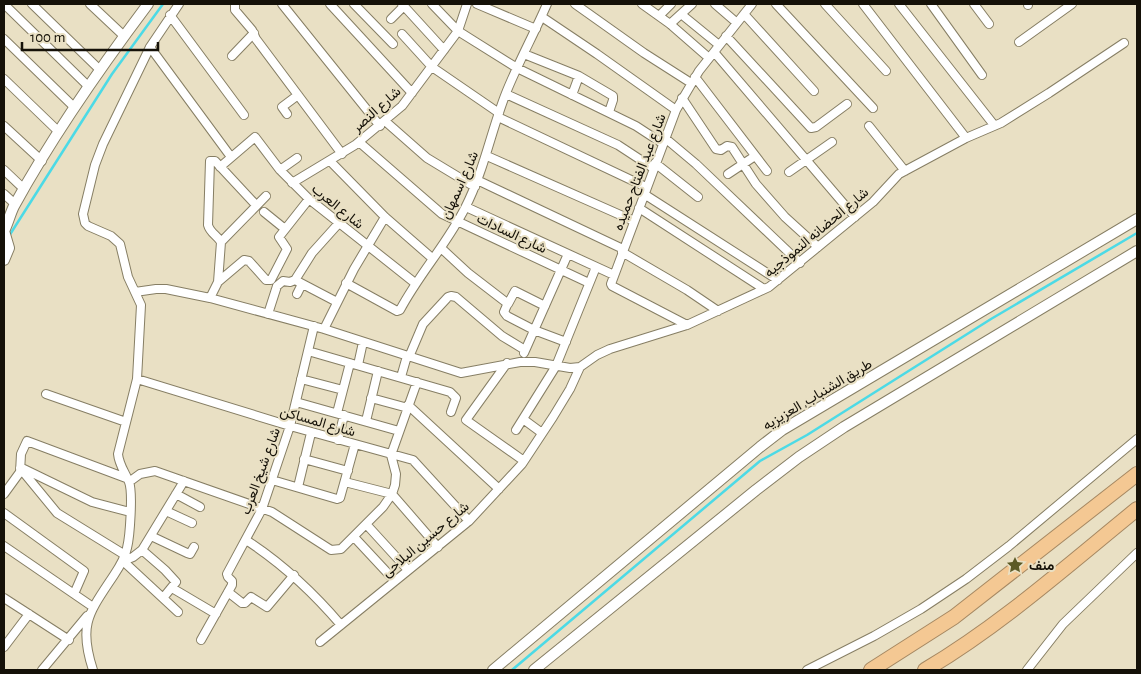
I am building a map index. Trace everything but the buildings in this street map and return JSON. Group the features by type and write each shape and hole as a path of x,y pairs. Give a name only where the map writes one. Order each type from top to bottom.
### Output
{"highway":[{"path":"871,670 954,617 1137,474"},
{"path":"925,670 1011,611 1137,509"}],"street":[{"path":"4,4 88,86"},
{"path":"32,4 99,69"},
{"path":"90,4 124,36"},
{"path":"42,670 69,640 91,610 124,558 128,541 130,494 127,480 119,463 118,454 138,379 141,305 128,277 120,244 111,236 88,226 85,223 83,214 95,165 103,144 150,47 179,4"},
{"path":"235,4 235,10 254,33 256,39 342,154"},
{"path":"282,4 382,124 427,158 476,184 623,250 718,311"},
{"path":"330,4 412,93"},
{"path":"354,4 393,44"},
{"path":"432,4 458,31 517,68 663,140 696,164 800,263"},
{"name":"شارع النصر","path":"292,183 342,154 382,124 402,106 458,31 467,4"},
{"path":"477,4 536,28"},
{"name":"شارع اسمهان","path":"346,283 399,311 415,283 466,207 487,156 506,94 542,17 545,4"},
{"path":"576,4 644,53 693,80 766,171"},
{"path":"642,4 714,52"},
{"path":"659,16 672,4"},
{"path":"670,24 692,4"},
{"path":"715,4 737,23"},
{"name":"شارع عبد الفتاح حميده","path":"614,275 663,140 682,98 693,80 752,4"},
{"path":"776,4 873,108"},
{"path":"825,4 886,71"},
{"path":"863,4 966,138"},
{"path":"899,4 994,125"},
{"path":"931,4 982,75"},
{"path":"974,4 989,24"},
{"path":"1019,42 1072,4"},
{"path":"4,260 8,252 5,234 15,204 99,69 147,5"},
{"path":"391,19 403,5 444,50"},
{"path":"681,14 855,217"},
{"path":"744,14 814,92"},
{"path":"170,16 244,115"},
{"path":"542,17 676,110"},
{"path":"232,56 254,33"},
{"path":"402,34 432,66 499,115 645,190 778,280"},
{"path":"726,36 811,128 816,127 847,104"},
{"path":"4,39 74,107"},
{"name":"شارع الحضانه النموذجيه","path":"580,367 597,355 610,349 687,325 764,289 800,263 873,202 899,174 966,138 1001,123 1124,43"},
{"path":"150,47 232,157 220,167"},
{"path":"524,54 579,76 614,98 609,112"},
{"path":"572,95 579,76"},
{"path":"4,79 59,132"},
{"path":"506,94 618,145 654,166 698,197"},
{"path":"287,114 282,107 298,95"},
{"path":"682,98 716,149 721,150 730,146 756,184 785,217 818,247"},
{"path":"4,126 42,161"},
{"path":"868,126 905,170"},
{"name":"شارع العرب","path":"232,157 255,137 280,170 309,199 415,283"},
{"name":"شارع السادات","path":"359,142 435,209 589,283"},
{"path":"789,172 832,142"},
{"path":"487,156 634,221"},
{"path":"728,174 755,156"},
{"path":"280,170 297,158"},
{"path":"210,298 218,282 221,242 210,231 208,225 208,163 212,160 256,204"},
{"path":"330,161 386,217 432,258"},
{"path":"4,170 24,190"},
{"path":"4,194 15,204"},
{"path":"221,242 256,204 266,196"},
{"path":"268,314 274,282 287,249 279,238 309,199"},
{"path":"466,207 614,275 612,286 687,325"},
{"path":"639,208 764,289"},
{"path":"264,212 285,230"},
{"path":"324,329 346,283 386,217"},
{"name":"طريق الشنباب, العزيزيه","path":"493,670 760,446 782,430 1137,219"},
{"path":"297,294 298,282 316,248 339,223"},
{"path":"440,248 508,304"},
{"path":"534,670 707,529 799,457 844,427 1137,251"},
{"path":"520,362 568,254"},
{"path":"218,282 244,260 249,261 266,280 298,282 337,302"},
{"path":"516,430 556,366 596,267"},
{"path":"135,292 166,289 210,298 314,326 460,373 520,362 535,362 570,368 580,367"},
{"path":"545,306 515,291 504,312 506,316 534,330 566,342"},
{"path":"401,377 423,324 448,297 456,297 502,336 525,350"},
{"name":"شارع شيخ العرب","path":"201,640 233,583 227,576 262,509 290,426 314,326"},
{"path":"338,440 343,390 363,342"},
{"path":"308,351 401,377 454,395 456,398 450,412"},
{"path":"507,363 466,420 524,461"},
{"name":"شارع حسين البلاحى","path":"320,642 469,521 524,461 570,389 580,367"},
{"path":"366,421 378,371"},
{"path":"301,378 343,390"},
{"name":"شارع المساكن","path":"138,379 290,426 409,459 418,464 469,521"},
{"path":"4,494 20,472 21,454 27,441 127,480 140,474 154,471 184,481 272,512 331,550 341,550 384,507 392,494 396,474 392,455 417,382"},
{"path":"46,394 126,422"},
{"path":"372,398 408,407 499,489"},
{"path":"296,402 399,431"},
{"path":"523,419 542,434"},
{"path":"298,488 311,432"},
{"path":"810,670 882,632 966,579 1010,546 1137,439"},
{"path":"272,480 337,499 342,496 355,444"},
{"path":"304,460 348,471"},
{"path":"20,468 92,502 130,512"},
{"path":"20,468 57,513 124,558 178,612"},
{"path":"124,558 133,557 142,550 184,481"},
{"path":"345,482 392,494 438,546"},
{"path":"176,494 200,507"},
{"path":"166,511 192,523"},
{"path":"4,513 84,571 74,594"},
{"path":"366,524 408,570"},
{"path":"151,536 188,554 190,554 194,547"},
{"path":"354,537 395,580"},
{"path":"246,540 276,560 294,575 315,595 341,625"},
{"path":"4,546 74,594 91,610"},
{"path":"142,550 176,582 163,598"},
{"path":"1027,670 1063,624 1137,553"},
{"path":"228,592 242,603 251,596 267,607 294,575"},
{"path":"172,588 216,614"},
{"path":"4,598 69,640"},
{"path":"91,610 86,629 85,645 93,670"},
{"path":"4,647 29,614"}],"waterway":[{"path":"9,236 112,74 163,4"},
{"path":"512,670 760,461 807,435 991,319 1137,233"}],"place":[{"name":"منف","path":"1015,565"}]}
